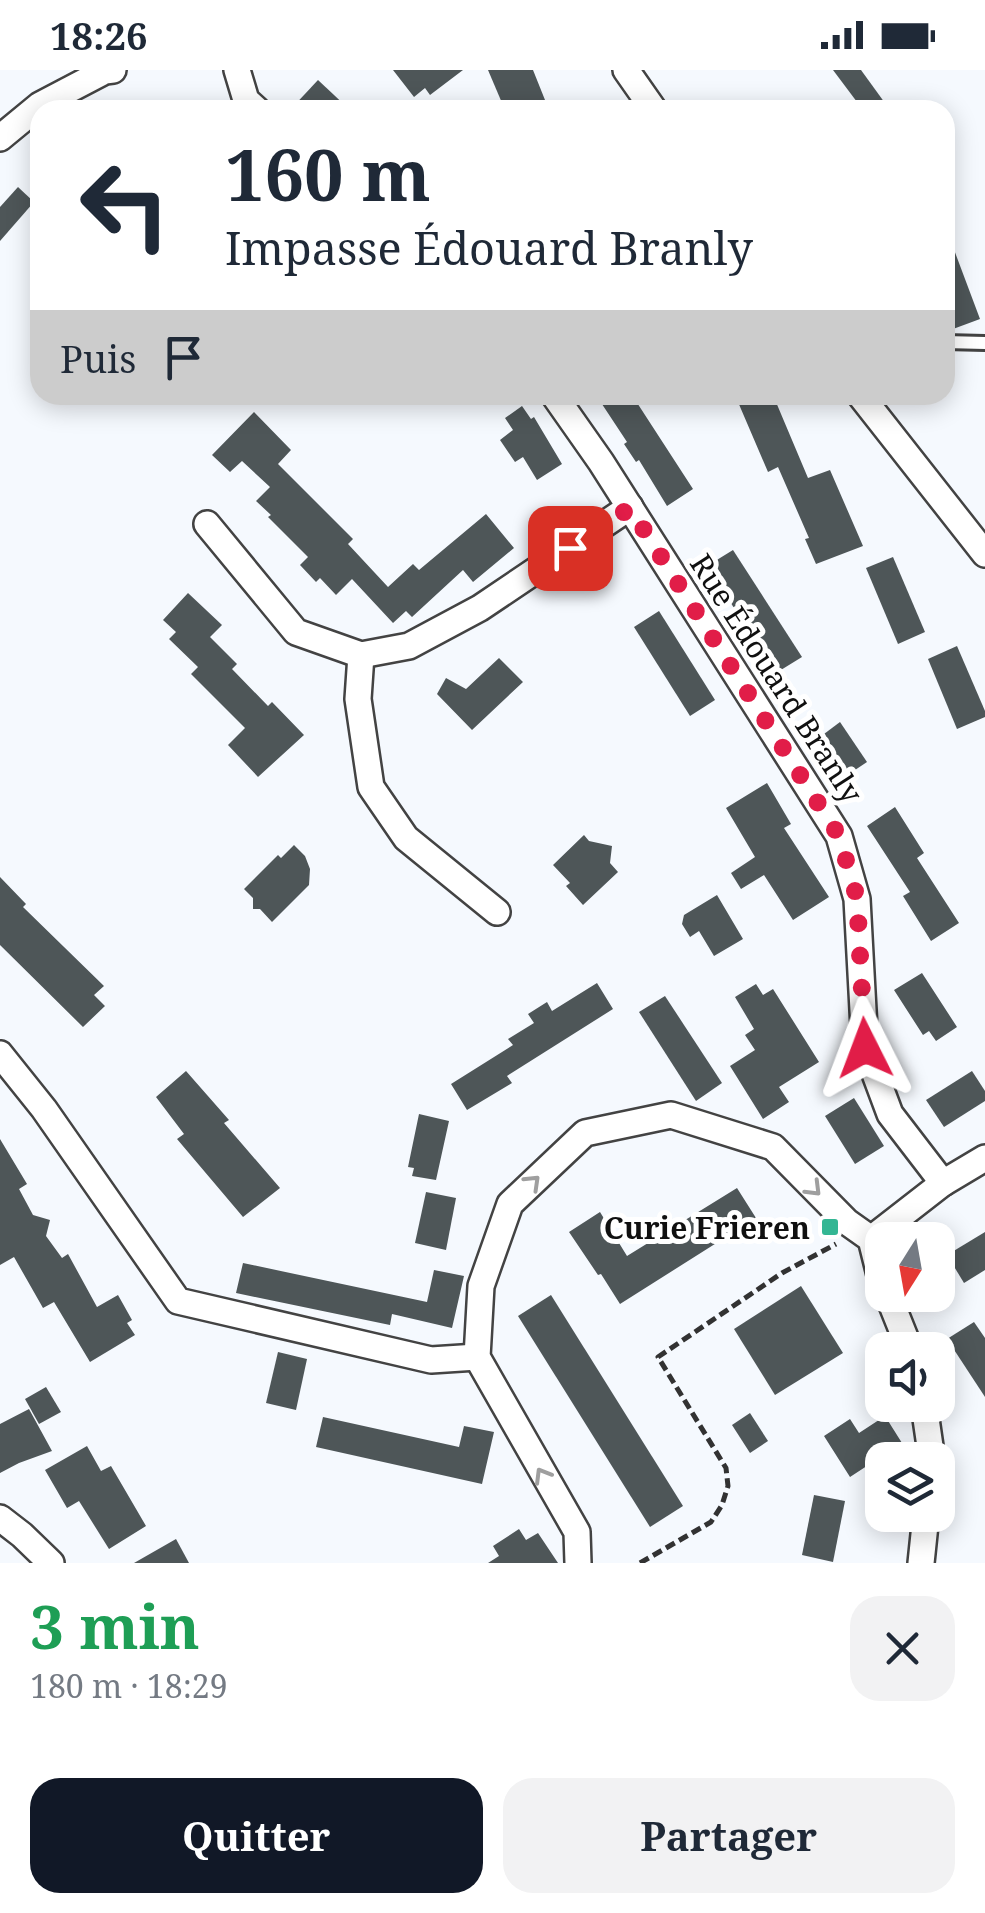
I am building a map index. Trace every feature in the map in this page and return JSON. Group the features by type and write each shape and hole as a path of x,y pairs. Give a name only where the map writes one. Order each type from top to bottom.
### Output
{"street":[{"path":"50,100 112,70"},
{"path":"237,70 246,100"},
{"path":"626,70 647,100"},
{"path":"0,138 30,113"},
{"name":"Rue Édouard Branly","path":"561,405 839,836 857,898 865,1048 890,1114 943,1183"},
{"path":"868,405 985,554"},
{"path":"207,524 296,632 361,655 409,646 480,608 630,508"},
{"path":"361,655 358,698 372,787 406,838 497,912"},
{"path":"0,1054 178,1301 431,1360 477,1357"},
{"path":"578,1563 576,1532 477,1357 481,1286 510,1204 584,1133 671,1115 772,1147 847,1222 865,1234"},
{"path":"885,1222 985,1158"},
{"path":"0,1518 51,1563"},
{"path":"922,1563 925,1532"}],"lane":[{"path":"955,342 985,344"}],"path":[{"path":"640,1563 711,1522 728,1486 726,1468 658,1357 782,1273 865,1235"}],"building":[{"path":"393,70 463,70 430,95 425,88 414,97"},
{"path":"488,70 533,70 545,100 501,100"},
{"path":"833,70 861,70 883,100 856,100"},
{"path":"318,80 339,100 299,100"},
{"path":"18,187 30,198 30,207 0,241 0,207"},
{"path":"955,252 980,319 955,328"},
{"path":"603,405 638,405 693,489 667,506 639,460 636,462 624,444 627,442"},
{"path":"739,405 777,405 808,478 830,470 863,546 816,564 778,467 768,472"},
{"path":"522,406 531,419 534,417 562,464 537,480 523,457 515,462 500,440 513,430 505,418"},
{"path":"254,412 291,450 278,464 353,539 348,544 388,587 413,564 419,570 486,514 514,548 473,582 463,570 412,617 406,611 393,623 352,579 336,595 300,565 308,557 256,501 270,487 242,461 230,472 212,455"},
{"path":"733,550 802,657 776,673 707,566"},
{"path":"893,557 925,632 898,644 866,568"},
{"path":"188,593 222,625 210,637 237,664 232,669 304,735 258,777 228,745 245,728 191,674 198,667 169,639 176,632 163,620"},
{"path":"659,611 715,700 690,716 634,627"},
{"path":"957,646 985,717 957,729 928,659"},
{"path":"499,658 523,682 472,730 437,694 446,678 466,689"},
{"path":"840,722 867,762 840,780 812,743"},
{"path":"767,783 791,824 784,828 829,897 793,920 764,875 741,889 731,873 755,857 726,808"},
{"path":"895,807 924,853 917,858 959,923 931,941 903,896 910,892 867,826"},
{"path":"584,835 589,841 612,846 610,863 618,872 583,905 553,865"},
{"path":"294,845 305,856 310,869 309,885 272,922 260,909 253,909 253,898 244,889 278,855 281,858"},
{"path":"0,877 26,904 23,907 104,986 94,995 105,1006 83,1027 0,945"},
{"path":"717,895 743,939 714,956 699,931 690,937 682,924 684,915"},
{"path":"922,973 957,1027 936,1041 929,1031 923,1035 894,990"},
{"path":"597,983 613,1009 507,1076 512,1083 467,1110 451,1084 513,1045 508,1039 534,1023 528,1014 547,1002 552,1011"},
{"path":"756,984 763,995 773,989 819,1062 779,1087 789,1102 763,1119 730,1066 755,1050 745,1035 754,1029 735,997"},
{"path":"665,996 722,1083 696,1101 639,1012"},
{"path":"186,1071 280,1188 243,1217 177,1139 184,1134 156,1097"},
{"path":"972,1071 985,1091 985,1101 944,1127 926,1100"},
{"path":"854,1098 884,1146 855,1164 825,1116"},
{"path":"419,1114 449,1121 436,1180 412,1176 414,1168 408,1167"},
{"path":"0,1139 27,1184 19,1189 33,1215 50,1220 46,1236 62,1258 68,1254 97,1307 118,1295 132,1320 127,1323 135,1335 90,1362 54,1302 43,1308 14,1257 0,1265"},
{"path":"737,1188 756,1218 620,1304 569,1232 600,1212 627,1256"},
{"path":"426,1192 456,1198 446,1250 415,1243"},
{"path":"985,1232 985,1270 964,1283 955,1268 955,1250"},
{"path":"243,1263 427,1302 434,1270 464,1276 452,1328 392,1314 390,1325 236,1293"},
{"path":"801,1286 843,1353 775,1395 734,1329"},
{"path":"551,1295 683,1506 650,1527 518,1316"},
{"path":"974,1322 985,1338 985,1397 955,1351 955,1334"},
{"path":"278,1352 307,1359 296,1410 266,1403"},
{"path":"46,1387 61,1412 39,1424 25,1399"},
{"path":"29,1409 52,1451 0,1473 0,1424"},
{"path":"750,1413 768,1441 750,1453 732,1425"},
{"path":"323,1417 459,1447 464,1426 494,1432 482,1484 316,1447"},
{"path":"850,1419 859,1433 876,1422 889,1422 901,1442 865,1442 865,1467 850,1477 824,1436"},
{"path":"87,1446 101,1471 111,1466 146,1526 109,1549 79,1501 67,1508 45,1470"},
{"path":"814,1495 845,1501 833,1562 802,1555"},
{"path":"519,1529 526,1540 538,1533 558,1563 488,1563 499,1556 493,1546"},
{"path":"176,1539 189,1563 134,1563"}],"place":[{"name":"Curie Frieren","path":"830,1227"}],"route":[{"path":"570,548 630,508 839,836 857,898 865,1048"}]}
